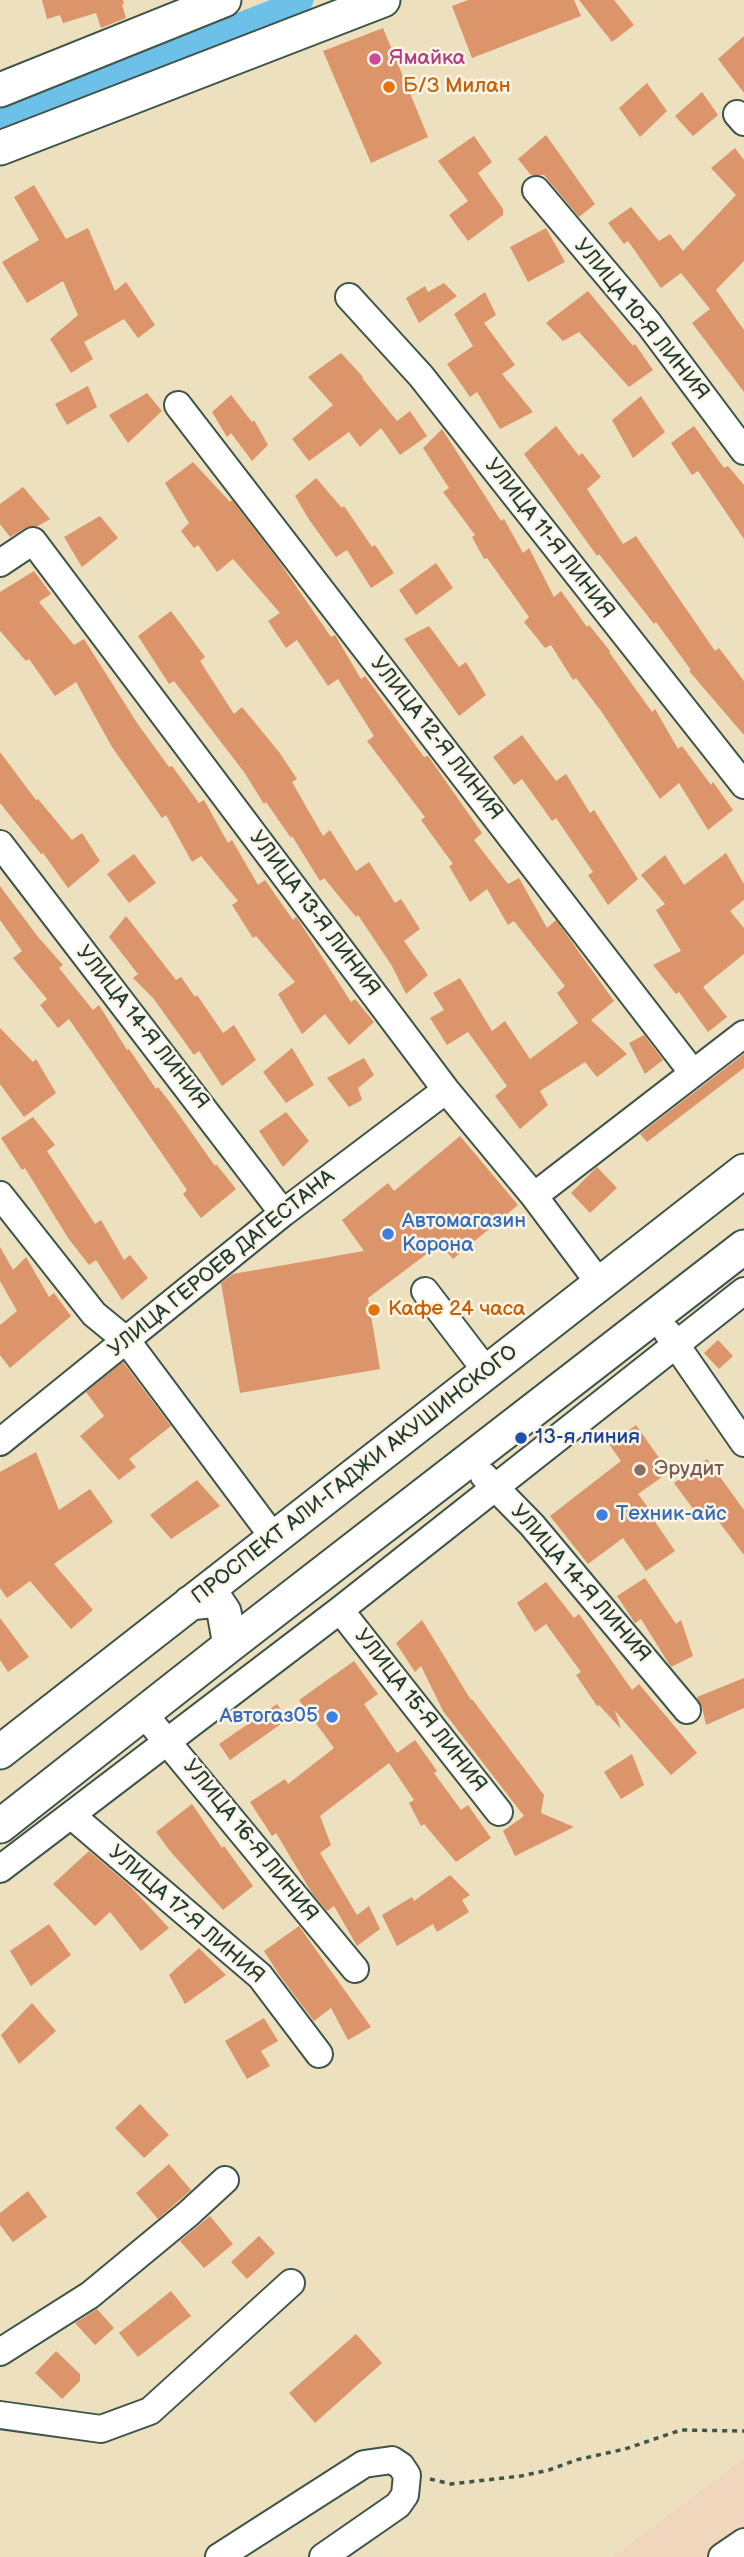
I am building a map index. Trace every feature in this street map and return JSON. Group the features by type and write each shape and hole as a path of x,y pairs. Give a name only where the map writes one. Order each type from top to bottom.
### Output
{"main road":[{"path":"0,90 224,0"},
{"path":"0,148 383,0"},
{"name":"ПРОСПЕКТ АЛИ-ГАДЖИ АКУШИНСКОГО","path":"0,1752 744,1171"},
{"path":"0,1826 744,1247"},
{"path":"190,1603 216,1600 225,1612 230,1645"}],"street":[{"name":"УЛИЦА 10-Я ЛИНИЯ","path":"536,190 649,324 744,451"},
{"name":"УЛИЦА 11-Я ЛИНИЯ","path":"349,298 421,376 744,785"},
{"name":"УЛИЦА 12-Я ЛИНИЯ","path":"178,405 693,1073"},
{"name":"УЛИЦА 13-Я ЛИНИЯ","path":"11,550 534,1196 600,1284"},
{"name":"УЛИЦА 14-Я ЛИНИЯ","path":"0,844 283,1213"},
{"path":"534,1196 744,1034"},
{"name":"УЛИЦА ГЕРОЕВ ДАГЕСТАНА","path":"0,1442 283,1213 446,1090"},
{"path":"0,1195 94,1314 127,1341 274,1538"},
{"path":"425,1291 487,1372"},
{"path":"0,1869 340,1611 744,1291"},
{"path":"656,1316 744,1443"},
{"name":"УЛИЦА 14-Я ЛИНИЯ","path":"470,1461 532,1525 687,1710"},
{"name":"УЛИЦА 15-Я ЛИНИЯ","path":"340,1611 499,1812"},
{"name":"УЛИЦА 16-Я ЛИНИЯ","path":"144,1714 355,1969"},
{"name":"УЛИЦА 17-Я ЛИНИЯ","path":"71,1815 260,1976 319,2054"},
{"path":"0,2352 90,2295 225,2180"},
{"path":"0,2416 101,2429 149,2411 291,2283"},
{"path":"219,2557 364,2463 392,2460 401,2466 407,2474 408,2486 398,2505 323,2557"},
{"path":"722,2557 744,2542"}],"path":[{"path":"407,2474 452,2484 521,2476 625,2449 681,2430 744,2431"}],"shaded area":[{"path":"744,2458 744,2557 612,2557"}],"building":[{"path":"42,0 123,0 126,18 101,28 96,13 63,23 60,15 47,19"},
{"path":"468,0 574,0 581,16 472,58 452,6"},
{"path":"579,0 614,0 634,25 612,42"},
{"path":"383,28 428,137 371,163 323,51"},
{"path":"744,36 744,93 718,59"},
{"path":"647,83 667,111 640,137 619,108"},
{"path":"702,92 718,115 693,136 675,116"},
{"path":"546,135 595,204 579,217 544,175 531,175 518,159"},
{"path":"474,136 492,162 478,173 503,209 503,215 468,241 449,215 468,201 438,161"},
{"path":"735,148 744,160 744,261 716,290 744,330 744,392 692,323 710,309 681,273 661,288 628,241 624,244 608,223 631,207 659,241 670,234 683,251 736,195 711,168"},
{"path":"34,185 66,239 88,228 115,291 126,282 155,325 138,338 124,319 84,342 93,359 71,373 50,339 78,315 63,281 27,303 2,262 39,240 14,197"},
{"path":"546,228 565,262 528,282 510,247"},
{"path":"444,283 457,296 419,323 406,298 425,286 428,292"},
{"path":"588,291 633,346 635,344 653,370 629,387 579,332 563,341 546,323"},
{"path":"485,292 496,315 484,323 515,365 502,374 533,412 500,429 477,392 470,397 447,364 473,346 454,314"},
{"path":"341,353 397,421 410,411 427,436 400,455 381,428 360,447 349,432 309,461 292,439 333,405 308,377"},
{"path":"88,386 97,407 67,425 55,404"},
{"path":"147,393 162,411 128,443 109,415"},
{"path":"231,395 252,422 254,420 268,445 252,461 231,433 227,437 212,412"},
{"path":"641,396 665,432 633,458 612,420"},
{"path":"556,426 579,456 582,453 601,477 587,489 623,544 636,536 715,651 719,648 744,681 744,735 689,671 691,670 656,622 654,624 599,554 597,556 524,454"},
{"path":"694,426 724,468 728,466 744,485 744,539 698,471 692,475 671,443"},
{"path":"442,429 501,521 504,519 523,553 529,548 554,597 561,591 587,627 589,625 610,651 652,712 655,709 678,749 682,746 733,810 708,830 679,783 660,799 601,711 576,678 573,680 551,645 545,648 524,622 529,617 487,558 484,559 472,537 475,535 443,492 449,488 423,448"},
{"path":"193,462 230,502 232,500 278,560 331,637 335,635 361,679 365,676 424,757 428,756 482,833 474,840 508,884 519,878 547,928 556,920 614,1001 591,1020 627,1054 597,1077 585,1062 540,1091 548,1105 520,1129 495,1096 507,1086 468,1032 447,1045 430,1018 444,1010 433,993 460,978 492,1031 505,1021 530,1059 578,1023 557,993 565,986 514,921 508,925 487,889 470,902 449,866 453,864 421,820 425,817 367,741 374,736 338,679 328,686 297,640 286,648 268,621 280,613 233,559 217,572 198,545 194,548 181,531 189,523 165,483"},
{"path":"316,478 342,508 344,506 394,573 371,588 347,550 336,557 295,496"},
{"path":"23,487 50,519 10,537 0,524 0,504"},
{"path":"100,516 118,538 82,567 64,537"},
{"path":"436,563 453,588 416,615 399,590"},
{"path":"34,571 51,594 39,602 74,645 84,639 137,723 199,803 204,800 228,843 232,840 258,885 265,880 293,920 296,917 299,921 351,1002 355,999 374,1022 349,1045 325,1014 302,1034 278,994 295,982 256,936 253,938 232,905 238,901 201,856 192,862 166,815 162,818 112,747 76,682 55,696 29,659 26,661 0,631 0,592"},
{"path":"171,611 205,657 200,661 234,714 242,707 279,752 297,779 292,782 323,836 330,830 356,871 369,862 395,903 401,899 420,929 404,941 428,975 406,994 392,966 358,915 356,917 324,878 320,881 292,836 291,838 266,802 264,804 244,772 174,681 169,684 138,636"},
{"path":"429,626 459,667 466,662 486,695 459,716 404,639"},
{"path":"522,735 556,781 566,774 590,813 594,810 638,879 608,905 588,875 593,872 556,818 552,821 522,779 514,785 493,757"},
{"path":"0,752 36,800 38,799 72,840 82,833 100,861 68,888 43,853 41,854 0,803"},
{"path":"726,853 744,884 744,900 730,911 744,928 744,954 703,987 727,1017 708,1032 679,992 676,994 653,965 681,951 656,910 665,904 641,875 665,855 684,885"},
{"path":"134,854 156,883 129,903 107,874"},
{"path":"0,886 63,965 59,968 93,1010 99,1005 156,1089 158,1087 215,1166 216,1164 236,1189 201,1218 183,1194 187,1190 69,1019 58,1028 40,1005 47,999 13,958 22,951 0,920"},
{"path":"126,916 176,980 181,977 195,997 197,995 223,1033 234,1025 256,1060 222,1086 199,1051 194,1055 153,998 133,978 138,974 109,937"},
{"path":"0,1028 33,1062 36,1059 56,1093 24,1117 0,1084"},
{"path":"644,1035 663,1060 645,1074 629,1043"},
{"path":"292,1048 314,1085 286,1103 263,1072"},
{"path":"744,1054 744,1068 647,1142 640,1134"},
{"path":"364,1058 374,1075 358,1088 362,1100 349,1107 327,1078"},
{"path":"286,1112 309,1141 283,1167 259,1131"},
{"path":"33,1117 55,1145 47,1151 95,1224 101,1220 124,1260 130,1255 148,1278 122,1300 96,1260 89,1265 68,1238 25,1168 22,1170 1,1138"},
{"path":"460,1136 518,1205 453,1259 440,1244 368,1298 380,1369 240,1393 221,1283 233,1274 364,1251 342,1220 388,1183 394,1191"},
{"path":"597,1167 617,1188 590,1213 571,1193"},
{"path":"0,1247 13,1270 26,1257 49,1297 54,1293 71,1316 10,1368 0,1355 0,1325 17,1311 0,1281"},
{"path":"718,1340 733,1356 719,1369 704,1353"},
{"path":"123,1362 171,1426 129,1459 136,1467 119,1480 80,1436 104,1416 86,1392"},
{"path":"636,1425 669,1472 638,1494 675,1551 646,1571 623,1538 588,1564 550,1516 621,1461 609,1444"},
{"path":"36,1452 59,1510 90,1489 113,1522 54,1564 93,1610 71,1629 30,1581 7,1598 0,1588 0,1472"},
{"path":"707,1459 744,1510 744,1555 710,1510 700,1518 674,1483"},
{"path":"197,1480 220,1506 171,1539 150,1515"},
{"path":"645,1578 676,1624 681,1620 693,1656 671,1667 641,1619 635,1623 617,1596"},
{"path":"546,1582 574,1618 579,1614 632,1690 639,1684 697,1753 671,1775 615,1711 621,1729 599,1705 597,1706 576,1675 581,1672 546,1624 535,1632 517,1603"},
{"path":"0,1618 29,1657 8,1672 0,1660"},
{"path":"422,1620 471,1700 544,1795 541,1813 574,1827 515,1856 503,1831 524,1816 443,1711 421,1666 415,1672 396,1643"},
{"path":"354,1661 378,1694 364,1704 397,1753 415,1740 437,1771 434,1773 461,1810 468,1805 491,1838 456,1862 424,1824 421,1826 409,1803 414,1800 389,1763 320,1816 331,1845 320,1853 357,1915 369,1906 380,1929 357,1946 334,1906 327,1911 312,1893 276,1833 272,1836 250,1802 285,1779 288,1784 334,1748 299,1700"},
{"path":"744,1678 744,1708 706,1725 697,1697"},
{"path":"277,1704 288,1719 230,1760 219,1744"},
{"path":"632,1754 644,1785 621,1799 604,1772"},
{"path":"192,1804 222,1848 224,1846 253,1886 223,1910 156,1832"},
{"path":"89,1851 130,1886 169,1928 141,1951 110,1912 95,1926 53,1884"},
{"path":"450,1875 470,1895 462,1900 469,1912 437,1932 433,1924 397,1946 382,1915 412,1897 414,1901"},
{"path":"49,1924 71,1955 31,1986 10,1951"},
{"path":"299,1926 371,2027 348,2040 331,2008 314,2021 264,1951"},
{"path":"199,1948 226,1975 185,2004 169,1975"},
{"path":"32,2003 56,2031 19,2064 1,2035"},
{"path":"264,2018 278,2041 261,2051 270,2066 247,2079 225,2041"},
{"path":"140,2104 169,2135 144,2158 115,2128"},
{"path":"169,2164 191,2190 158,2219 136,2193"},
{"path":"28,2191 47,2217 13,2242 0,2225 0,2213"},
{"path":"210,2216 233,2244 204,2268 180,2241"},
{"path":"259,2236 275,2253 247,2279 231,2262"},
{"path":"171,2291 191,2316 138,2357 119,2333"},
{"path":"97,2309 114,2328 95,2345 75,2323"},
{"path":"356,2334 382,2363 315,2423 289,2393"},
{"path":"56,2351 80,2374 80,2381 62,2399 35,2373"}],"waterway":[{"path":"0,117 302,0"}],"place":[{"name":"Ямайка","path":"375,59"},
{"name":"Б/З Милан","path":"389,87"},
{"name":"Автомагазин Корона","path":"388,1234"},
{"name":"Кафе 24 часа","path":"374,1310"},
{"name":"13-я линия","path":"521,1438"},
{"name":"Эрудит","path":"640,1470"},
{"name":"Техник-айс","path":"602,1515"},
{"name":"Автогаз05","path":"332,1717"}]}
